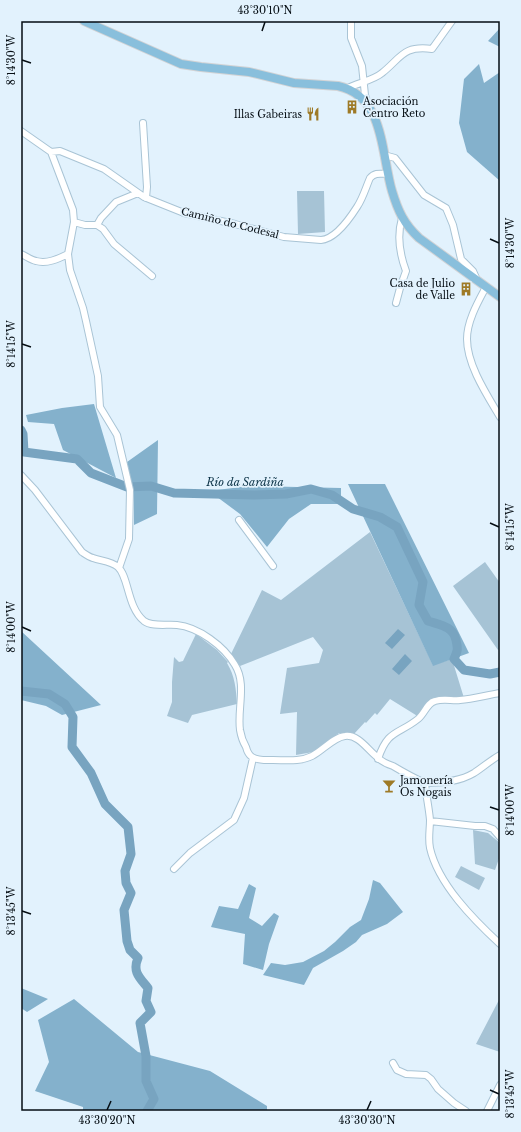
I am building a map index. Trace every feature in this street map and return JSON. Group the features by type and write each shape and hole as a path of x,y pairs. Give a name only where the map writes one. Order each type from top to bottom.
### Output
{"main road":[{"path":"84,21 181,64 249,72 294,83 348,88 357,94 368,105 376,121 392,190 402,218 408,228 419,238 500,297"}],"street":[{"path":"351,21 352,42 362,64 365,95 368,105"},
{"path":"348,88 381,74 400,55 407,51 417,49 432,50 452,21"},
{"path":"357,94 362,90 364,81"},
{"path":"143,124 147,187 146,198"},
{"path":"21,131 51,152 73,210 74,222 68,254 70,270 88,328 98,376 100,407 117,435 130,490 129,539 119,568"},
{"name":"Camiño do Codesal","path":"51,152 60,151 104,169 146,198 184,214 227,222 284,237 321,240 326,240 333,236 358,207 372,175 388,174"},
{"path":"384,155 395,158 424,195 446,208 453,225 461,259 473,271 478,281"},
{"path":"97,225 101,218 116,202 138,193"},
{"path":"396,303 406,271 400,250 400,224 402,218"},
{"path":"74,222 85,225 97,225 103,229 114,244 152,276"},
{"path":"21,254 35,261 46,262 57,260 68,254"},
{"path":"486,287 473,313 467,338 469,351 477,376 500,418"},
{"path":"21,475 35,490 82,552 91,557 114,564 119,568 122,572 130,601 141,618 146,622 154,624 190,627 199,631 231,658 240,677 240,731 249,754 253,758 260,760 296,760 307,758 313,756 340,737 346,736 357,739 378,759 425,783 441,783 465,777 474,773 500,755"},
{"path":"238,520 273,566"},
{"path":"378,759 382,746 386,740 420,717 430,703 446,700 459,701 500,693"},
{"path":"174,869 190,853 234,820 244,798 253,758"},
{"path":"425,783 430,820 428,835 434,861 445,881 465,908 500,944"},
{"path":"430,820 485,826 493,829 500,837"},
{"path":"393,1063 397,1070 406,1074 426,1075 438,1089 466,1111"},
{"path":"487,1111 500,1085"}],"shaded area":[{"path":"500,28 500,47 488,41"},
{"path":"479,64 484,83 500,72 500,181 467,152 459,123 464,79"},
{"path":"297,191 324,191 325,232 298,234"},
{"path":"94,404 116,478 63,450 54,424 28,422 26,415"},
{"path":"158,440 157,514 134,525 134,494 127,462"},
{"path":"348,484 385,484 469,653 433,666"},
{"path":"249,486 341,488 341,504 311,504 289,519 267,547 240,514 209,491"},
{"path":"370,532 433,665 452,659 464,698 438,698 419,717 390,699 377,715 375,713 354,734 339,733 313,752 296,755 297,712 280,714 287,668 319,663 323,650 313,637 240,666 231,654 262,590 281,600"},
{"path":"485,562 500,583 500,649 498,650 453,586"},
{"path":"398,629 405,635 392,649 385,643"},
{"path":"21,631 101,705 62,715 46,706 21,700"},
{"path":"196,634 217,650 228,662 227,663 235,683 237,704 192,715 188,723 167,716 172,702 174,657 179,662 183,661"},
{"path":"405,654 412,661 399,675 392,669"},
{"path":"473,830 488,833 500,843 500,856 495,870 475,864"},
{"path":"461,866 485,878 479,890 455,877"},
{"path":"373,880 380,883 403,912 387,924 362,935 356,942 343,951 313,968 304,985 263,975 271,963 285,965 303,962 324,951 350,927 361,920 369,899"},
{"path":"249,884 256,888 249,918 262,926 274,913 279,916 269,944 263,970 243,964 245,934 211,927 219,906 238,909"},
{"path":"21,988 48,999 27,1012 21,1008"},
{"path":"500,998 500,1052 476,1044"},
{"path":"74,999 138,1052 210,1071 267,1106 267,1111 83,1111 83,1107 35,1091 49,1062 38,1020"}],"waterway":[{"name":"Río da Sardiña","path":"21,430 23,434 24,452 77,459 91,473 127,487 151,486 174,493 254,495 286,494 311,489 332,495 353,509 380,517 397,527 423,582 419,605 428,621 449,629 454,635 457,648 454,659 464,670 490,674 500,672"},
{"path":"21,691 49,694 65,704 73,717 72,747 91,773 105,804 128,827 131,854 125,871 126,883 131,893 124,910 127,941 130,950 138,958 136,963 136,971 148,988 146,1001 151,1012 140,1023 146,1056 146,1081 154,1099 147,1111"}],"place":[{"name":"Asociación Centro Reto","path":"352,107"},
{"name":"Illas Gabeiras","path":"313,114"},
{"name":"Casa de Julio de Valle","path":"466,289"},
{"name":"Jamonería Os Nogais","path":"389,786"}]}
